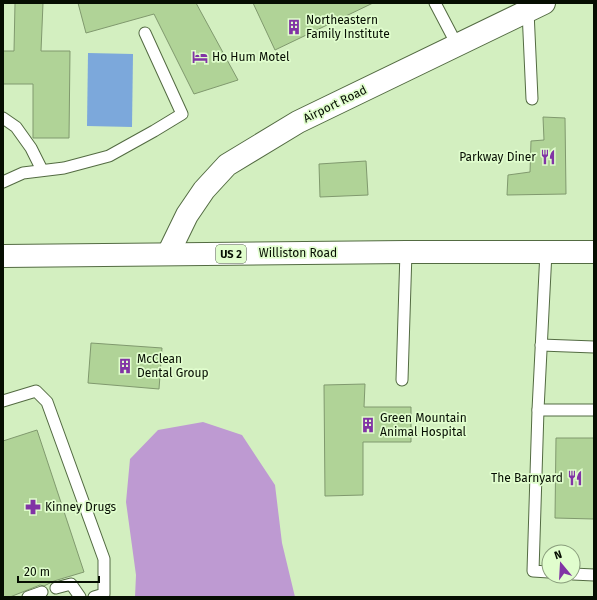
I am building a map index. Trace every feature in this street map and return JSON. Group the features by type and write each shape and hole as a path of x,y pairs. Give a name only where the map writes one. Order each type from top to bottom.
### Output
{"main road":[{"name":"Airport Road","path":"168,254 187,215 200,195 227,165 298,122 536,7"},
{"name":"Williston Road","path":"3,256 406,252 594,252"}],"lane":[{"path":"435,3 457,45"},
{"path":"532,99 536,7"},
{"path":"3,182 23,173 64,168 109,156 182,114 145,33"},
{"path":"3,118 16,127 31,148 42,170"},
{"path":"402,380 406,252"},
{"path":"541,572 533,571 538,410 546,252"},
{"path":"541,345 594,347"},
{"path":"3,400 36,391 47,402 104,559 100,596"},
{"path":"538,410 594,410"},
{"path":"581,574 594,575"},
{"path":"56,588 71,584 80,597"},
{"path":"28,597 42,592"}],"shaded area":[{"path":"203,422 242,435 275,485 282,543 295,597 135,597 136,575 126,502 130,459 158,430"}],"water":[{"path":"88,53 133,54 132,127 87,126"}],"building":[{"path":"15,3 43,3 41,51 70,51 69,138 33,138 33,84 3,84 3,51 14,51"},
{"name":"Ho Hum Motel","path":"78,3 196,3 238,80 194,94 154,14 86,33"},
{"name":"Northeastern Family Institute","path":"253,3 373,3 275,50"},
{"name":"Parkway Diner","path":"543,117 565,118 566,194 507,195 508,175 530,172 531,141 544,140"},
{"path":"366,161 368,195 320,197 319,164"},
{"name":"McClean Dental Group","path":"91,343 162,348 159,389 88,383"},
{"name":"Green Mountain Animal Hospital","path":"365,384 364,407 411,407 411,442 363,442 363,495 325,496 324,385"},
{"name":"Kinney Drugs","path":"37,430 84,572 54,581 44,586 40,585 10,597 3,597 3,441"},
{"name":"The Barnyard","path":"556,438 594,438 594,519 555,518"}],"place":[{"name":"Northeastern Family Institute","path":"294,27"},
{"name":"Ho Hum Motel","path":"200,57"},
{"name":"Parkway Diner","path":"548,157"},
{"name":"McClean Dental Group","path":"125,366"},
{"name":"Green Mountain Animal Hospital","path":"368,425"},
{"name":"The Barnyard","path":"575,478"},
{"name":"Kinney Drugs","path":"33,507"}]}
